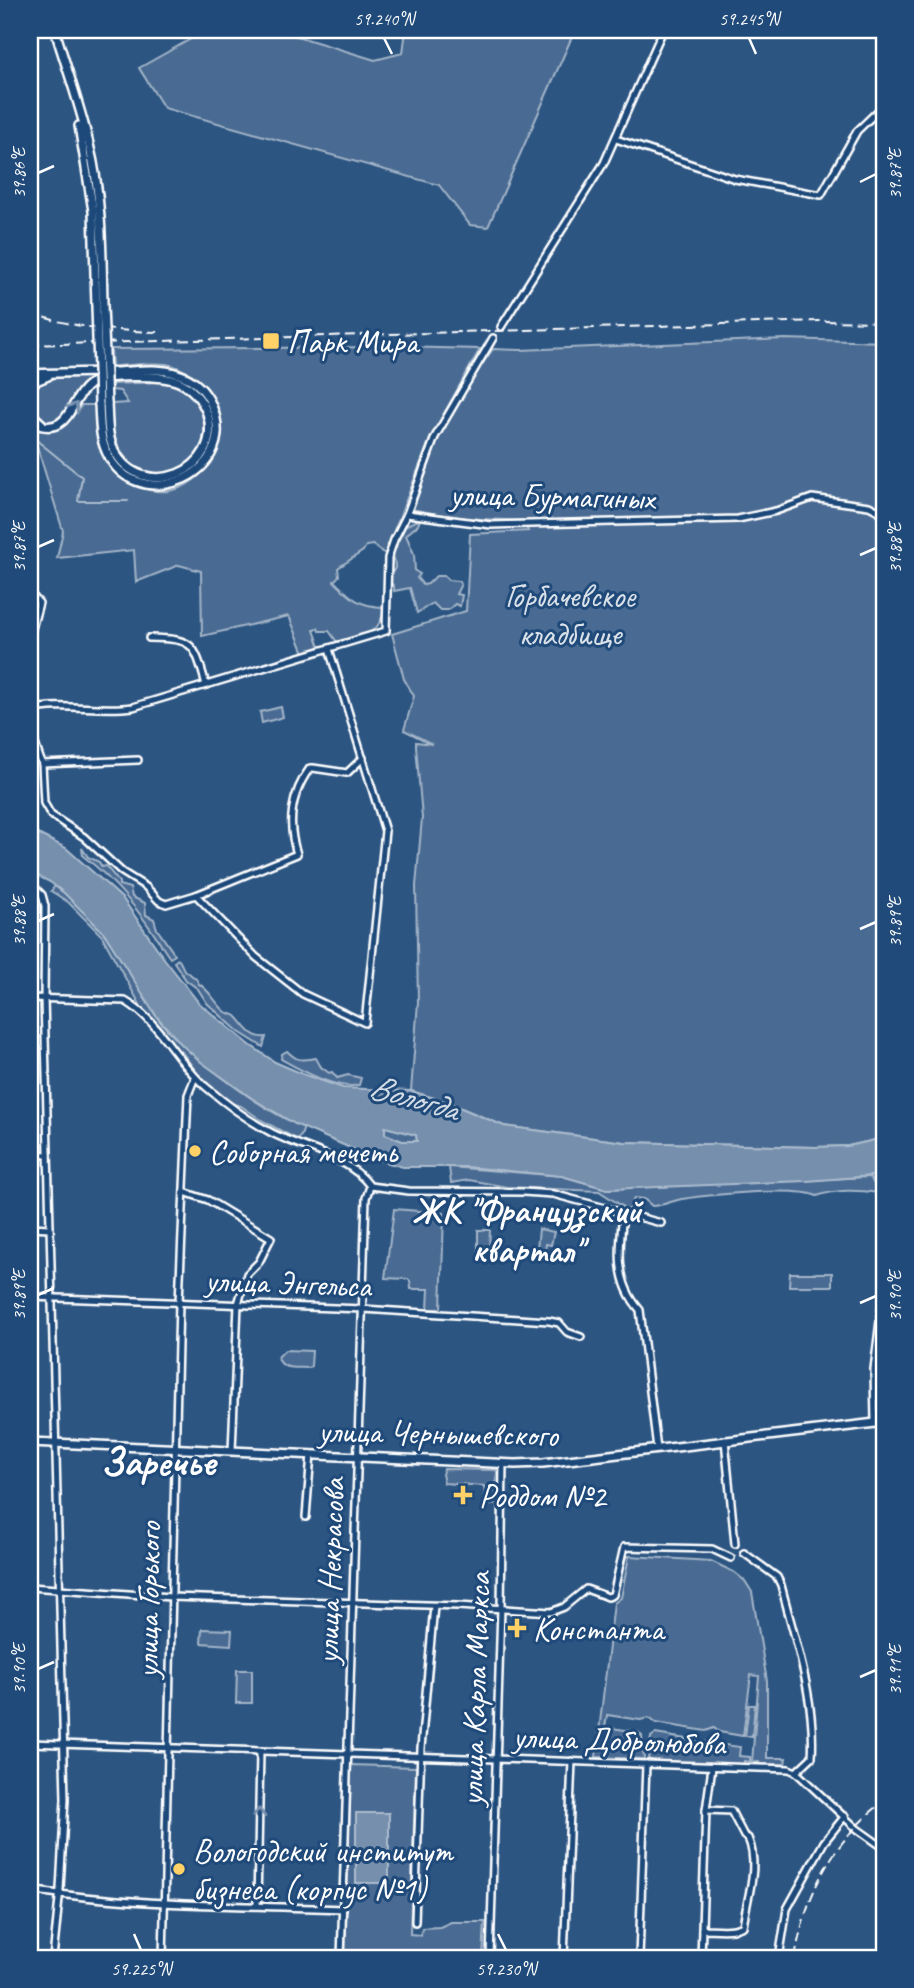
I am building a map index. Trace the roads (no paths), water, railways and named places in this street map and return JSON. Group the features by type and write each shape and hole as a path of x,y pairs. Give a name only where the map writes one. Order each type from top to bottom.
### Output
{"main road":[{"path":"30,374 55,373 154,370 183,376 198,386 211,404 216,426 214,444 206,461 188,478 163,485 139,482 120,470 108,456 101,436 103,404 99,305 97,230 70,81 55,30"},
{"path":"30,387 38,380 55,373"},
{"path":"30,422 45,426 66,418 83,391 93,382 113,379 165,379 188,388 204,407 209,430 202,454 190,468 174,476 155,478 135,472 121,461 112,446 103,404"},
{"path":"30,413 45,426"},
{"name":"улица Чернышевского","path":"30,1442 503,1464 543,1463 884,1422"}],"street":[{"path":"501,327 587,192 616,139 663,30"},
{"path":"616,139 735,178 821,195 858,131 884,105"},
{"path":"407,514 435,437 493,338"},
{"name":"улица Бурмагиных","path":"30,710 56,706 124,708 386,631 388,558 407,514 491,525 738,519 776,511 812,498 869,506 884,517"},
{"path":"30,593 38,603 30,636"},
{"path":"149,638 180,640 191,646 198,657 206,685"},
{"path":"196,895 256,957 303,994 365,1023 385,831 329,649"},
{"path":"30,729 42,764 44,803 51,815 84,836 122,872 166,904 196,895 297,854 292,834 292,814 296,794 310,768 343,774 354,768 363,758"},
{"path":"42,764 138,760"},
{"path":"30,883 42,895 45,906 44,998 64,1745 65,1799 60,1895 53,1958"},
{"path":"30,998 125,1001 136,1007 204,1086 253,1121 290,1141 341,1161 361,1173 370,1186 421,1191 553,1194 661,1223"},
{"name":"улица Горького","path":"163,1958 179,1302 188,1095 195,1077"},
{"path":"30,1154 48,1155"},
{"name":"улица Некрасова","path":"341,1958 356,1457 366,1198 370,1186"},
{"path":"184,1192 208,1200 271,1238 259,1262 247,1274 238,1304 232,1451"},
{"path":"623,1214 619,1248 622,1278 629,1298 640,1310 657,1450"},
{"path":"30,1227 50,1228"},
{"path":"875,1423 874,1369 884,1289"},
{"name":"улица Энгельса","path":"30,1297 363,1309 549,1321 559,1323 567,1332 581,1337"},
{"path":"725,1440 735,1544"},
{"path":"306,1517 311,1454"},
{"name":"улица Карла Маркса","path":"490,1958 503,1464"},
{"path":"30,1587 171,1597 556,1611 586,1589 611,1597 616,1591 624,1547 712,1549 732,1558"},
{"path":"744,1553 777,1577 781,1585 805,1679 814,1735 812,1757 796,1772 884,1848"},
{"path":"415,1922 421,1758 433,1606"},
{"name":"улица Добролюбова","path":"30,1743 789,1769 796,1772"},
{"path":"257,1906 260,1752"},
{"path":"564,1958 572,1761"},
{"path":"639,1958 646,1764"},
{"path":"701,1958 706,1810 712,1767"},
{"path":"702,1929 740,1929 743,1926 754,1867 752,1847 731,1811 706,1810"},
{"path":"779,1958 787,1909 824,1842 845,1816"},
{"path":"30,1892 343,1909"}],"water":[{"name":"Вологда","path":"30,830 66,848 123,899 199,1003 275,1062 305,1075 343,1088 411,1091 447,1102 504,1126 624,1142 815,1147 848,1146 884,1138 884,1175 807,1181 607,1189 562,1176 466,1167 403,1167 378,1160 295,1124 253,1099 201,1062 157,1017 104,933 64,893 30,872","holes":["385,1127 416,1135 417,1141 402,1141 385,1134"]},
{"path":"356,1813 389,1813 389,1883 356,1883"}],"waterway":[{"path":"30,435 82,477 78,501 128,501"}],"railway":[{"path":"30,313 95,328 161,332"},
{"path":"30,345 822,321 884,322"},
{"path":"795,1958 806,1912 824,1871 849,1834 884,1801"}],"place":[{"name":"Парк Мира","path":"271,341"},
{"name":"Соборная мечеть","path":"195,1151"},
{"name":"Роддом №2","path":"463,1495"},
{"name":"Константа","path":"517,1628"},
{"name":"Вологодский институт бизнеса (корпус №1)","path":"179,1869"}],"district":[{"name":"ЖК \"Французский квартал\"","path":"527,1230"},
{"name":"Заречье","path":"158,1461"}],"park label":[{"name":"Горбачевское кладбище","path":"570,614"}]}
